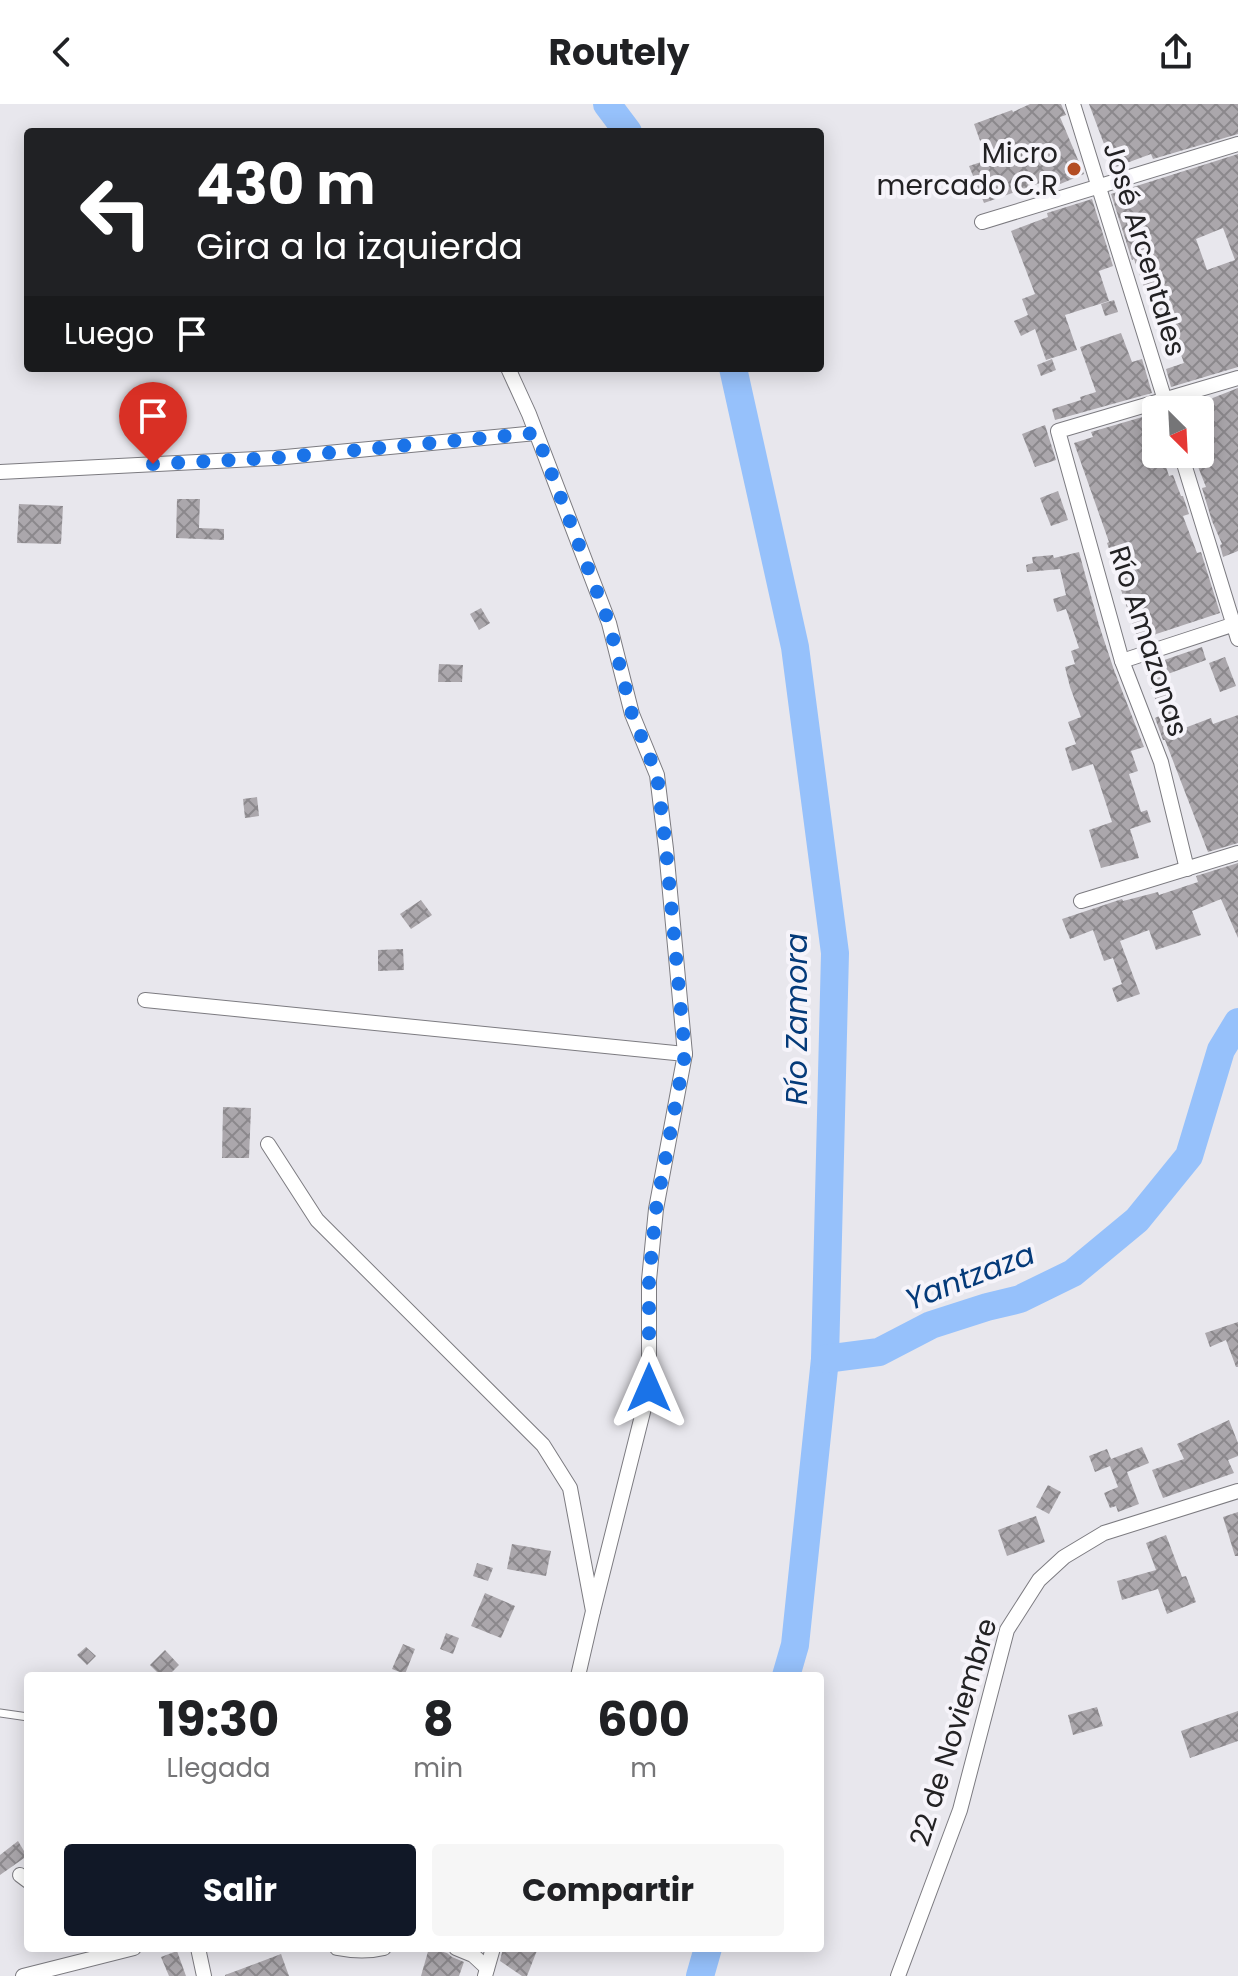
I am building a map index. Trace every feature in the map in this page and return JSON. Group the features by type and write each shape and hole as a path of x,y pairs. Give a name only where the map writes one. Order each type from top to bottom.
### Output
{"street":[{"name":"José Arcentales","path":"1073,104 1163,396"},
{"path":"982,222 1238,144"},
{"path":"510,372 609,623 632,714 657,775 685,1054 656,1209 649,1280 649,1388 579,1672"},
{"path":"1188,396 1238,378"},
{"name":"Río Amazonas","path":"1142,410 1058,431 1122,661 1161,762 1187,869"},
{"path":"0,472 275,458 536,433"},
{"path":"1122,661 1237,629 1185,468"},
{"path":"1081,901 1238,853"},
{"path":"145,1000 685,1054"},
{"path":"268,1144 317,1220 543,1445 570,1488 593,1611"},
{"name":"22 de Noviembre","path":"898,1976 960,1810 1007,1630 1039,1580 1064,1557 1104,1533 1238,1491"},
{"path":"23,1976 118,1952"},
{"path":"199,1952 204,1976"},
{"path":"466,1952 473,1955 486,1972"},
{"path":"486,1972 492,1952"}],"lane":[{"path":"0,1713 24,1716"}],"building":[{"path":"1030,104 1061,104 1066,115 1060,117 1084,174 1046,190 1043,182 984,203 969,166 987,160 974,124"},
{"path":"1089,104 1238,104 1238,134 1153,159 1151,154 1113,168"},
{"path":"1238,154 1238,367 1171,387 1166,369 1184,363 1170,324 1159,328 1132,260 1111,194","holes":["1223,228 1235,260 1207,270 1196,239"]},
{"path":"1092,199 1113,266 1099,271 1109,301 1065,315 1077,350 1046,360 1035,329 1021,336 1014,321 1028,315 1022,299 1035,294 1011,231 1048,217 1047,213"},
{"path":"1114,300 1118,312 1105,316 1101,304"},
{"path":"1121,333 1132,362 1142,359 1152,393 1055,420 1052,409 1096,392 1080,347"},
{"path":"1052,359 1056,370 1041,376 1037,365"},
{"path":"1238,388 1238,551 1223,557 1222,544 1212,521 1202,488 1206,487 1199,468 1214,468 1214,397"},
{"path":"1142,417 1142,468 1166,468 1169,476 1173,475 1189,514 1183,516 1197,553 1201,552 1220,613 1138,640 1118,581 1109,542 1074,443 1093,437 1091,432"},
{"path":"1045,425 1056,460 1035,467 1022,434"},
{"path":"1058,491 1068,520 1051,526 1040,498"},
{"path":"177,499 200,499 199,528 224,529 224,540 176,538"},
{"path":"19,504 63,506 61,544 17,543"},
{"path":"1079,552 1114,670 1144,747 1131,751 1138,771 1129,774 1141,812 1147,810 1151,822 1130,829 1139,858 1101,868 1089,830 1112,822 1093,764 1072,771 1065,748 1076,744 1068,722 1081,717 1065,667 1075,664 1071,651 1079,648 1066,609 1057,612 1053,599 1066,595 1060,569 1027,572 1026,565 1033,563 1032,557 1053,555 1054,558"},
{"path":"481,608 490,623 479,630 470,614"},
{"path":"1202,647 1206,660 1165,675 1182,729 1211,718 1213,724 1238,715 1238,843 1208,852 1155,718 1161,715 1144,667"},
{"path":"1225,657 1236,686 1220,692 1209,663"},
{"path":"439,664 463,665 462,682 438,682"},
{"path":"257,797 259,816 245,818 243,799"},
{"path":"1238,863 1238,938 1221,899 1192,911 1201,935 1156,950 1149,930 1120,941 1140,994 1117,1002 1112,988 1122,984 1113,958 1104,961 1093,930 1070,939 1062,919 1122,899 1158,892 1159,895 1198,882 1196,876"},
{"path":"421,900 432,915 411,929 400,914"},
{"path":"403,949 404,970 378,971 378,950"},
{"path":"223,1107 251,1108 249,1158 222,1158"},
{"path":"1238,1322 1236,1367 1226,1340 1210,1347 1205,1333"},
{"path":"1229,1420 1238,1443 1238,1456 1228,1460 1234,1473 1163,1498 1152,1470 1184,1459 1177,1444"},
{"path":"1142,1447 1149,1463 1127,1472 1139,1504 1118,1512 1116,1506 1110,1508 1104,1493 1118,1487 1110,1466 1095,1472 1089,1456 1107,1449 1111,1459"},
{"path":"1048,1485 1061,1492 1049,1514 1036,1507"},
{"path":"1238,1512 1238,1556 1235,1556 1223,1517"},
{"path":"1036,1516 1045,1542 1007,1556 998,1530"},
{"path":"1166,1535 1182,1577 1186,1576 1196,1602 1167,1614 1158,1589 1122,1600 1117,1581 1156,1570 1146,1543"},
{"path":"512,1544 551,1551 546,1576 507,1569"},
{"path":"477,1563 493,1568 488,1581 473,1576"},
{"path":"485,1593 515,1606 501,1638 471,1626"},
{"path":"446,1633 459,1638 453,1654 440,1649"},
{"path":"403,1644 415,1649 406,1672 392,1669"},
{"path":"86,1647 96,1656 87,1665 77,1655"},
{"path":"165,1650 179,1665 172,1672 157,1672 150,1665"},
{"path":"1097,1707 1103,1726 1073,1735 1068,1715"},
{"path":"1238,1711 1238,1741 1190,1758 1181,1731"},
{"path":"18,1841 24,1851 24,1858 0,1875 0,1855"},
{"path":"177,1952 186,1976 169,1976 161,1957"},
{"path":"428,1952 443,1952 464,1962 459,1976 421,1976"},
{"path":"502,1952 536,1952 527,1976 522,1976 500,1961"},
{"path":"281,1954 289,1976 225,1976 225,1975"}],"waterway":[{"name":"Río Zamora","path":"607,104 625,128"},
{"name":"Río Zamora","path":"734,372 795,647 835,953 825,1359 795,1645 787,1672"},
{"name":"Yantzaza","path":"825,1359 879,1352 931,1325 1020,1299 1073,1273 1137,1220 1189,1156 1221,1050 1238,1022"},
{"name":"Río Zamora","path":"700,1976 707,1952"}],"place":[{"name":"Micro mercado C.R","path":"1074,169"}],"route":[{"path":"153,464 275,458 536,433 609,623 632,714 657,775 666,849 685,1054 656,1209 649,1280 649,1388"}]}
